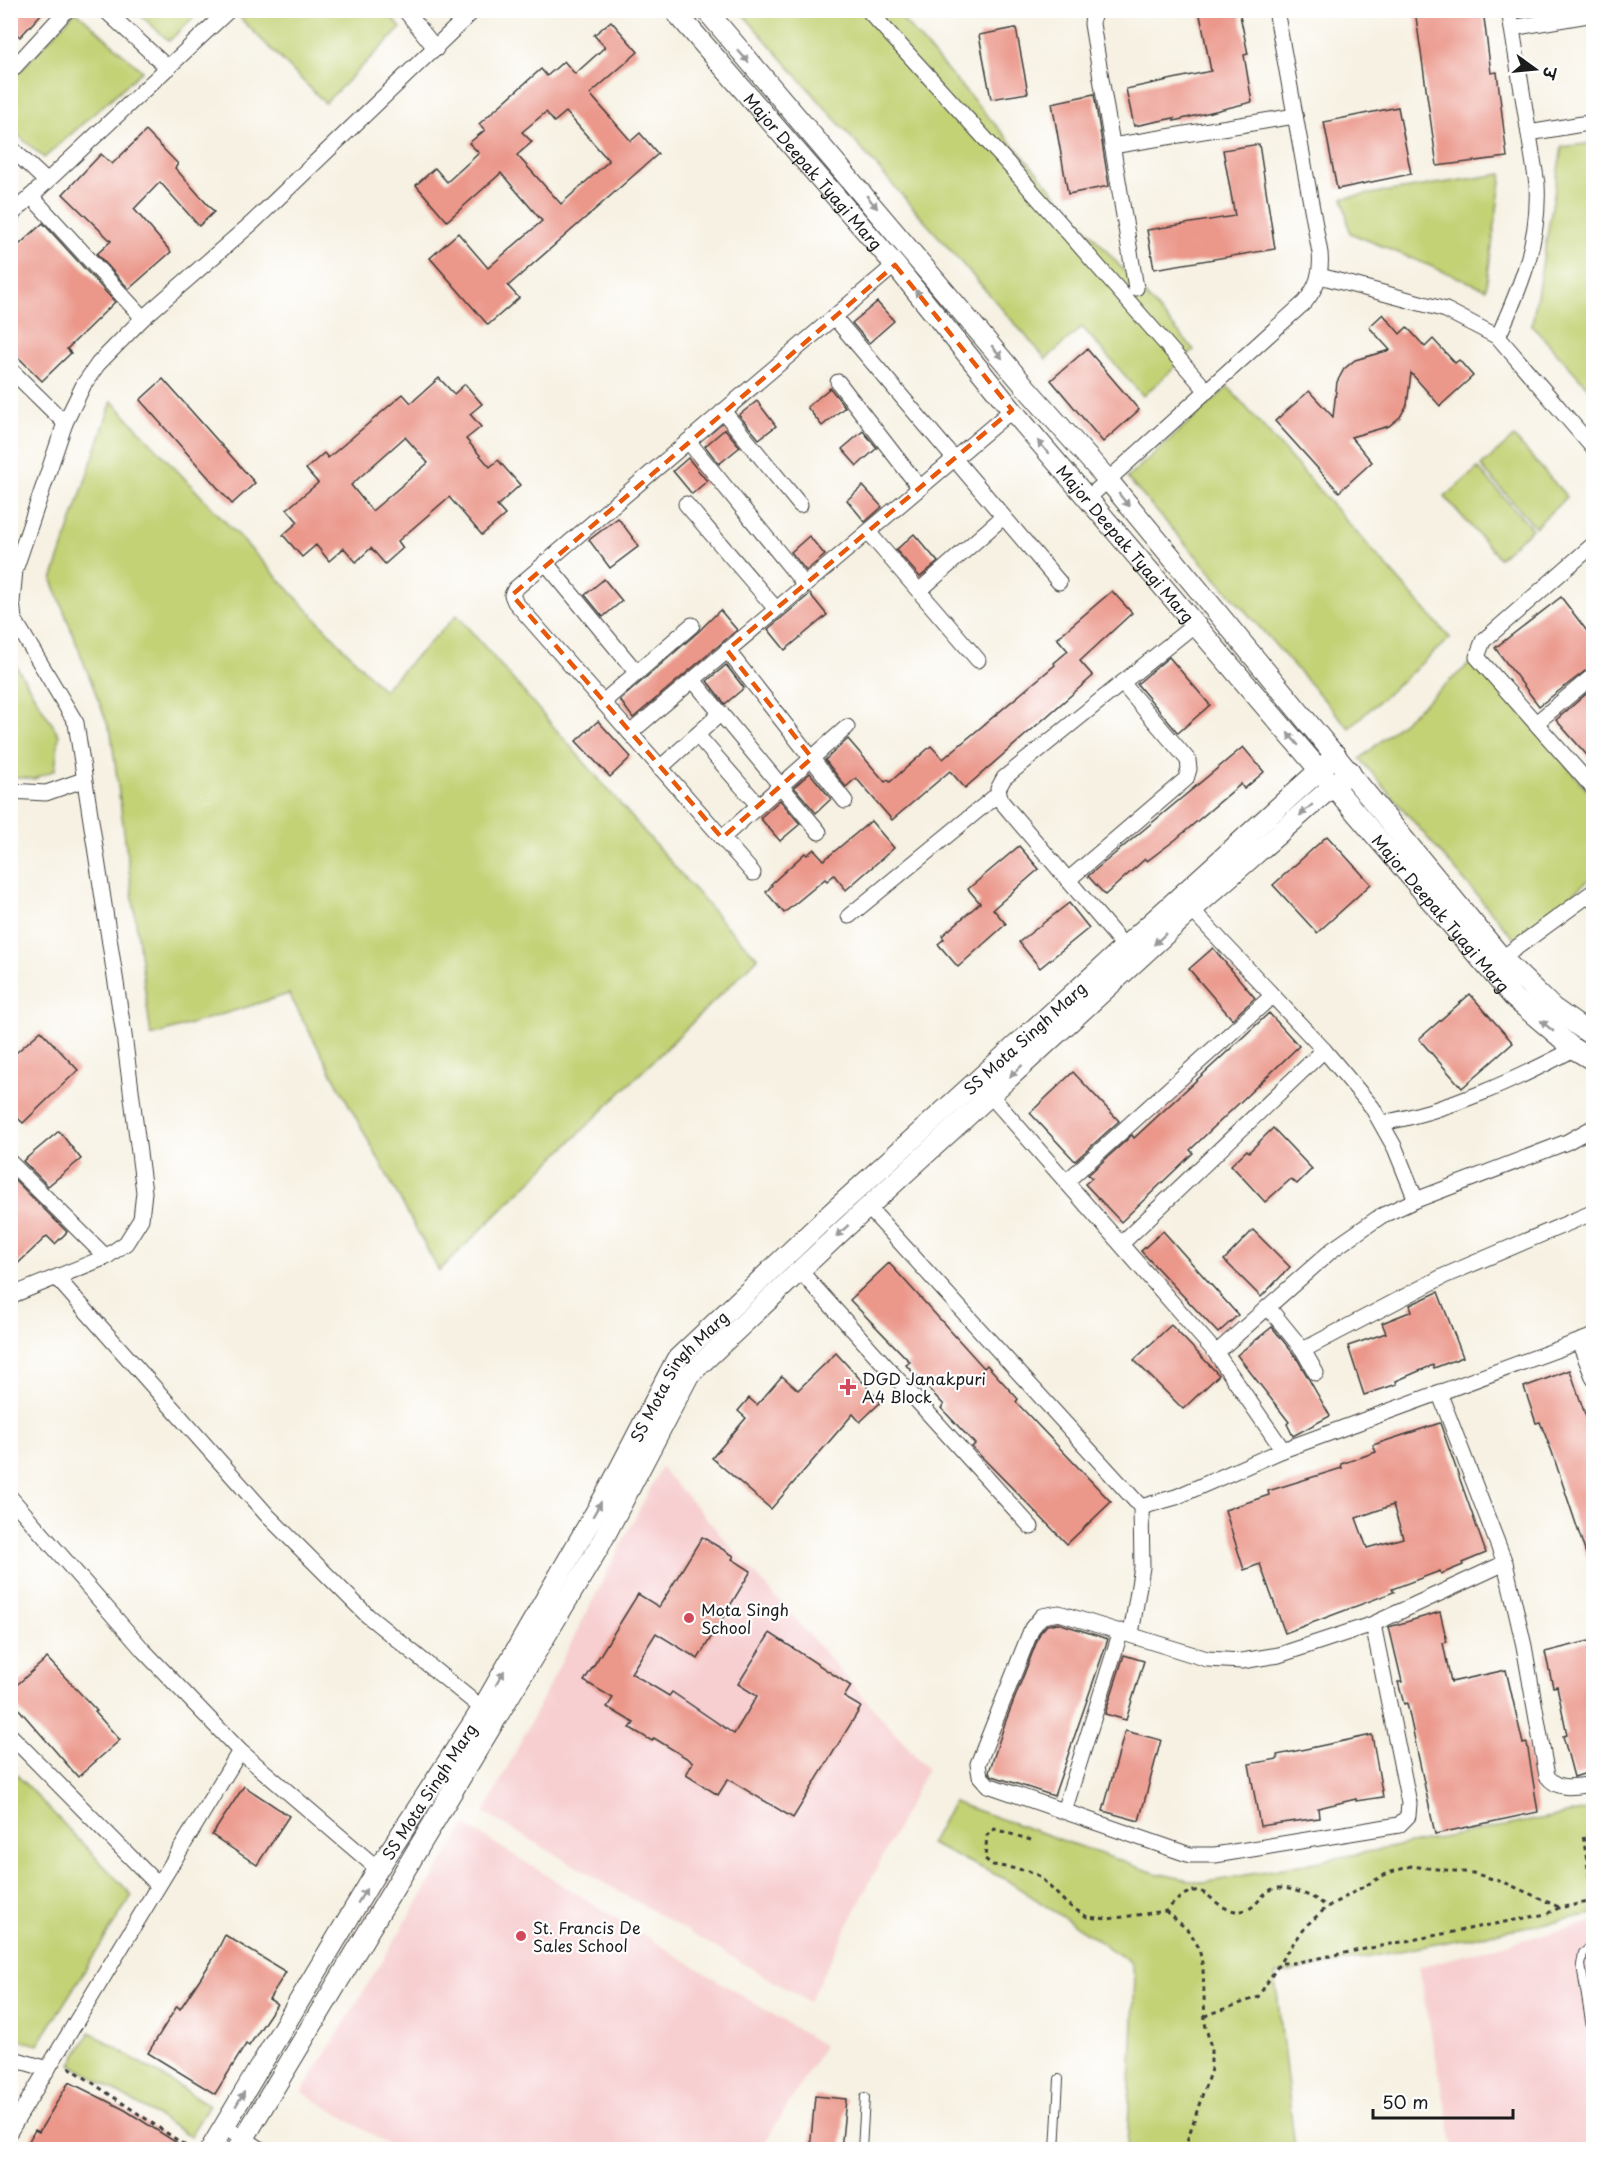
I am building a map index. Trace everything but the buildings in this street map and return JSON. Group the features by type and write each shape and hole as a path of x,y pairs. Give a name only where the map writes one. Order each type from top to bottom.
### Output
{"street":[{"path":"10,72 67,10"},
{"path":"105,10 168,68"},
{"path":"10,216 229,10"},
{"path":"405,10 436,49"},
{"path":"10,1296 106,1257 126,1243 141,1219 144,1192 124,1035 76,723 14,620 12,602 13,570 65,423 84,384 98,364 143,318 252,223 436,49 474,10"},
{"name":"Major Deepak Tyagi Marg","path":"674,10 895,265 1012,411 1333,785 1496,963 1593,1037"},
{"name":"Major Deepak Tyagi Marg","path":"706,10 1029,391 1108,480 1350,771 1496,963 1520,1003 1574,1049 1593,1061"},
{"path":"868,10 1010,166 1207,391"},
{"path":"1096,10 1092,24 1136,288"},
{"path":"1087,499 1305,303 1314,291 1320,276 1320,253 1276,10"},
{"path":"1498,337 1522,283 1535,238 1537,191 1509,10"},
{"path":"1512,28 1593,14"},
{"path":"1112,146 1295,116"},
{"path":"1529,133 1593,122"},
{"path":"10,147 47,182"},
{"path":"32,196 143,318"},
{"path":"753,873 515,602 512,595 515,589 545,562 895,265"},
{"path":"1320,276 1446,310 1498,337 1593,449"},
{"path":"834,317 953,460 1059,582"},
{"path":"10,369 65,423"},
{"path":"838,382 920,488"},
{"path":"723,411 800,505"},
{"path":"630,733 1012,411"},
{"path":"688,441 805,585"},
{"path":"686,504 776,609"},
{"path":"920,591 1003,517"},
{"path":"868,532 978,660"},
{"path":"1593,544 1483,641 1477,651 1479,661 1593,789"},
{"path":"545,562 637,673"},
{"path":"603,702 692,625"},
{"path":"849,916 998,794 1004,778 1194,625"},
{"path":"727,650 845,801"},
{"path":"1536,723 1593,675"},
{"path":"693,680 819,832"},
{"path":"1068,880 1185,779 1190,769 1188,760 1122,683"},
{"path":"660,768 721,713"},
{"path":"722,838 847,727"},
{"path":"697,735 758,805"},
{"name":"SS Mota Singh Marg","path":"240,2144 365,1938 489,1714 676,1360 976,1080 1336,756"},
{"name":"SS Mota Singh Marg","path":"210,2150 378,1869 489,1714 599,1547 689,1375 868,1207 1192,910 1350,771"},
{"path":"10,791 46,793 83,780"},
{"path":"998,794 1124,946"},
{"path":"1496,963 1593,891"},
{"path":"1192,910 1359,1091 1383,1123 1416,1200"},
{"path":"1067,1181 1272,996"},
{"path":"1383,1123 1412,1117 1521,1078 1574,1049"},
{"path":"1121,1244 1323,1050"},
{"path":"976,1080 1216,1353 1283,1450"},
{"path":"1216,1353 1332,1250 1364,1226 1416,1200 1567,1142 1593,1128"},
{"path":"10,1162 106,1257"},
{"path":"868,1207 1141,1507 1142,1567 1126,1632 1064,1811"},
{"path":"1303,1350 1444,1276 1593,1212"},
{"path":"800,1271 1031,1527"},
{"path":"57,1278 268,1516 368,1616 489,1714"},
{"path":"1268,1307 1303,1350 1316,1373"},
{"path":"1141,1507 1176,1497 1283,1450 1586,1339 1593,1379"},
{"path":"1439,1392 1505,1563 1524,1646 1547,1776 1554,1784 1567,1788 1593,1784"},
{"path":"10,1497 144,1651 240,1751 378,1869"},
{"path":"1373,1624 1409,1803 1408,1816 1399,1825 1215,1855 1190,1855 988,1785 980,1776 978,1764 1032,1628 1042,1616 1059,1613 1207,1659 1242,1661 1279,1655 1373,1624 1505,1563"},
{"path":"10,1735 158,1885"},
{"path":"10,2131 240,1751"},
{"path":"346,1923 365,1938"},
{"path":"268,2053 288,2066"},
{"path":"10,2058 51,2063"},
{"path":"224,2126 240,2144 262,2150"}],"lane":[{"path":"1593,1945 1583,1953 1581,1965 1593,2046"},
{"path":"1055,2150 1059,2079"},
{"path":"862,2150 865,2097"}],"path":[{"path":"1031,1840 994,1829 987,1835 986,1859 993,1865 1039,1876 1067,1904 1087,1917 1108,1919 1166,1911 1180,1896 1194,1892 1206,1894 1227,1908 1240,1911 1251,1906 1271,1889 1281,1886 1317,1899 1327,1907"},
{"path":"1282,1963 1293,1964 1546,1914 1593,1901 1583,1835 1593,1833"},
{"path":"1205,2016 1258,1997 1296,1939 1327,1907 1344,1900 1388,1872 1411,1866 1473,1873 1506,1883 1561,1908"},
{"path":"1166,1911 1190,1932 1199,1948 1212,2062 1184,2150"},
{"path":"51,2063 192,2150"}],"highlighted area":[{"path":"895,265 1012,410 727,650 812,758 722,838 512,595"}],"shaded area":[{"name":"Mota Singh School","path":"661,1467 927,1769 809,2002 484,1813"},
{"name":"St. Francis De Sales School","path":"465,1825 824,2046 761,2149 395,2149 302,2092"},
{"path":"1593,1922 1593,2149 1454,2149 1418,1967"}],"green space":[{"path":"76,11 142,71 44,158 11,129 10,82"},
{"path":"136,11 200,11 169,41"},
{"path":"250,11 386,11 401,28 325,103 241,19"},
{"path":"740,11 895,11 1194,350 1143,396 1082,327 1046,359"},
{"path":"1594,143 1593,393 1532,325 1562,147"},
{"path":"1502,174 1486,289 1350,233 1343,198"},
{"path":"1228,387 1450,638 1349,728 1127,478"},
{"path":"112,401 383,690 457,615 725,925 758,958 439,1271 289,994 151,1036 111,733 52,580"},
{"path":"1514,437 1567,497 1535,527 1481,466"},
{"path":"1478,468 1532,529 1499,558 1445,497"},
{"path":"11,658 59,735 55,770 34,779 11,777"},
{"path":"1475,659 1593,797 1593,876 1517,942 1360,759"},
{"path":"11,1769 132,1895 38,2045 11,2038"},
{"path":"953,1802 1155,1873 1204,1883 1593,1809 1593,1914 1275,1975 1295,2149 1127,2149 1135,1977 1130,1962 1005,1879 930,1844"},
{"path":"90,2032 209,2105 190,2136 71,2064"}],"place":[{"name":"DGD Janakpuri A4 Block","path":"848,1387"},
{"name":"Mota Singh School","path":"689,1618"},
{"name":"St. Francis De Sales School","path":"521,1936"}]}
